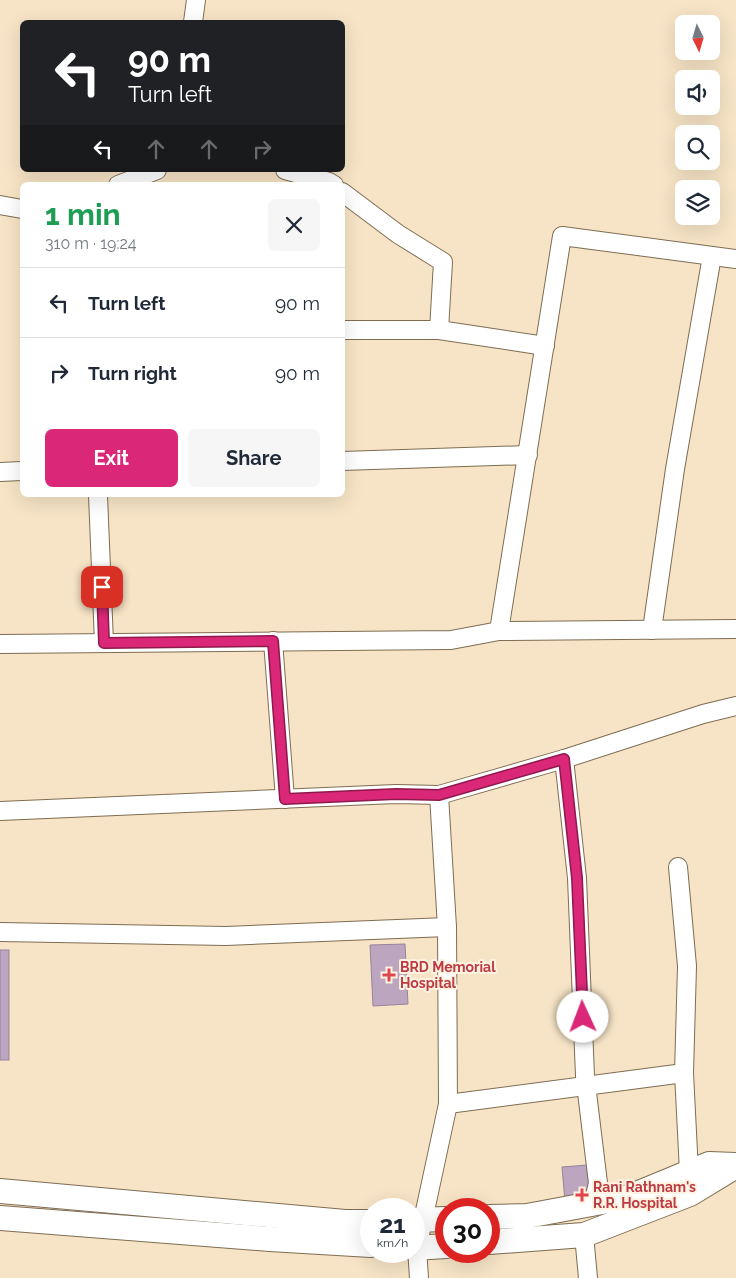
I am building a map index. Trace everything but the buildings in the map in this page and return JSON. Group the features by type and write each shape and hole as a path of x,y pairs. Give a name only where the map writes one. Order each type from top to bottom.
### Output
{"street":[{"path":"194,20 196,0"},
{"path":"126,182 152,172"},
{"path":"292,172 330,182"},
{"path":"345,194 398,234 443,262 439,330"},
{"path":"0,205 20,209"},
{"path":"499,631 562,236 736,260"},
{"path":"652,630 676,469 712,256"},
{"path":"345,330 439,330 545,346"},
{"path":"345,461 528,456"},
{"path":"0,472 20,471"},
{"path":"98,497 104,643"},
{"path":"0,644 451,640 499,631 736,629"},
{"path":"273,641 285,799"},
{"path":"0,811 396,794 439,795 564,759 703,714 736,706"},
{"path":"564,759 577,878 586,1086 598,1183 593,1204"},
{"path":"424,1198 448,1104 446,927 439,795"},
{"path":"678,867 686,966 684,1073 689,1172"},
{"path":"0,932 226,936 446,927"},
{"path":"448,1104 684,1073"},
{"path":"500,1217 527,1216 629,1197 709,1164 736,1166"},
{"path":"500,1241 584,1235 690,1194 736,1166"},
{"path":"0,1191 360,1222"},
{"path":"0,1218 360,1244"},
{"path":"584,1235 588,1278"},
{"path":"417,1263 419,1278"}],"place":[{"name":"BRD Memorial Hospital","path":"389,975"},
{"name":"Rani Rathnam's R.R. Hospital","path":"582,1195"}],"route":[{"path":"102,587 104,643 273,641 285,799 396,794 439,795 564,759 577,878 583,1017"}]}
